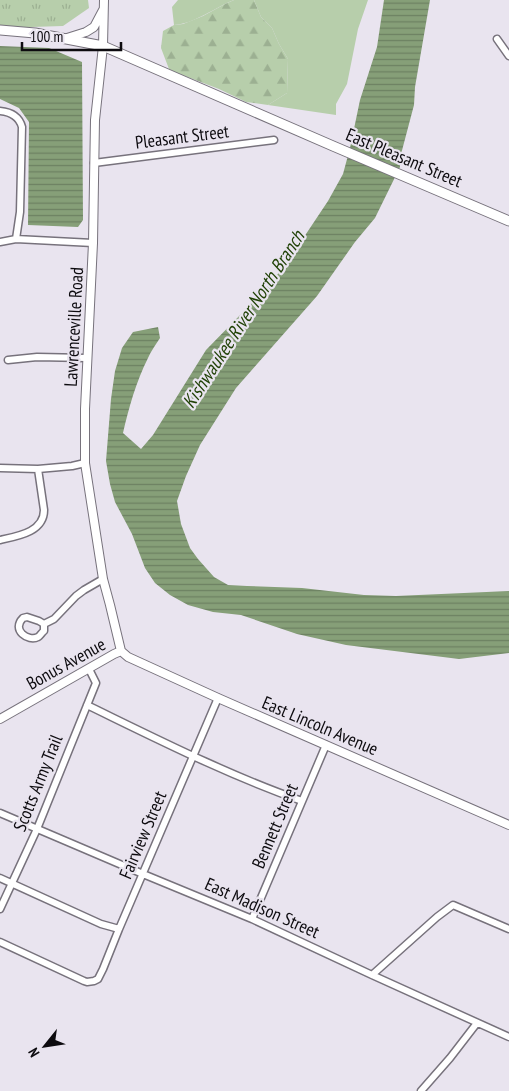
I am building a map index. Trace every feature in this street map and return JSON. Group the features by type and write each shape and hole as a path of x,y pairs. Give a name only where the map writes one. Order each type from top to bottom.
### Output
{"main road":[{"name":"East Pleasant Street","path":"0,30 35,33 103,46 509,221"}],"street":[{"path":"67,38 86,32 94,27 104,4"},
{"name":"Lawrenceville Road","path":"104,4 103,46 95,120 93,243 85,409 85,463 103,579 121,651"},
{"path":"497,38 509,56"},
{"path":"0,111 15,116 20,121 22,127 20,212 16,239"},
{"name":"Pleasant Street","path":"94,163 274,140"},
{"path":"0,242 16,239 93,243"},
{"path":"8,360 37,357 87,358"},
{"path":"0,468 38,469 85,463"},
{"path":"0,540 17,536 35,528 42,521 44,510 38,469"},
{"path":"44,624 54,619 76,596 103,579"},
{"name":"Bonus Avenue","path":"0,719 121,651"},
{"name":"East Lincoln Avenue","path":"121,651 128,657 218,698 509,824"},
{"name":"Scotts Army Trail","path":"0,909 36,829 96,683 89,669"},
{"name":"Fairview Street","path":"0,942 84,981 94,982 98,979 218,698"},
{"path":"86,705 194,756 302,801"},
{"name":"Bennett Street","path":"252,919 326,745"},
{"name":"East Madison Street","path":"0,813 252,919 509,1037"},
{"path":"0,878 118,930"},
{"path":"372,975 453,905 509,929"},
{"path":"421,1091 477,1023"}],"green space":[{"path":"0,0 88,0 89,8 63,26 0,28"},
{"path":"178,0 234,0 190,21 174,25 172,7"},
{"path":"234,0 254,0 261,17 272,28 288,59 287,93 268,105 246,102 169,69 161,48 163,31 174,25 183,24 203,16"},
{"path":"254,0 368,0 358,29 347,84 336,104 336,115 268,105 287,93 288,59 272,28 261,17"}],"water":[{"name":"Kishwaukee River North Branch","path":"384,0 430,0 415,87 414,105 400,158 400,167 375,218 355,242 317,296 236,388 200,445 177,501 181,524 190,548 198,559 214,577 228,585 302,588 364,595 396,596 509,591 509,653 459,659 346,645 297,634 241,615 213,612 188,605 170,595 155,583 145,568 132,534 115,502 110,484 106,461 111,399 115,371 122,348 133,332 158,327 160,338 140,376 130,404 123,433 141,449 153,435 206,350 284,267 328,201 343,174 360,100 377,47"},
{"path":"0,46 49,48 82,62 83,220 78,227 28,225 29,122 19,108 0,99"}]}
